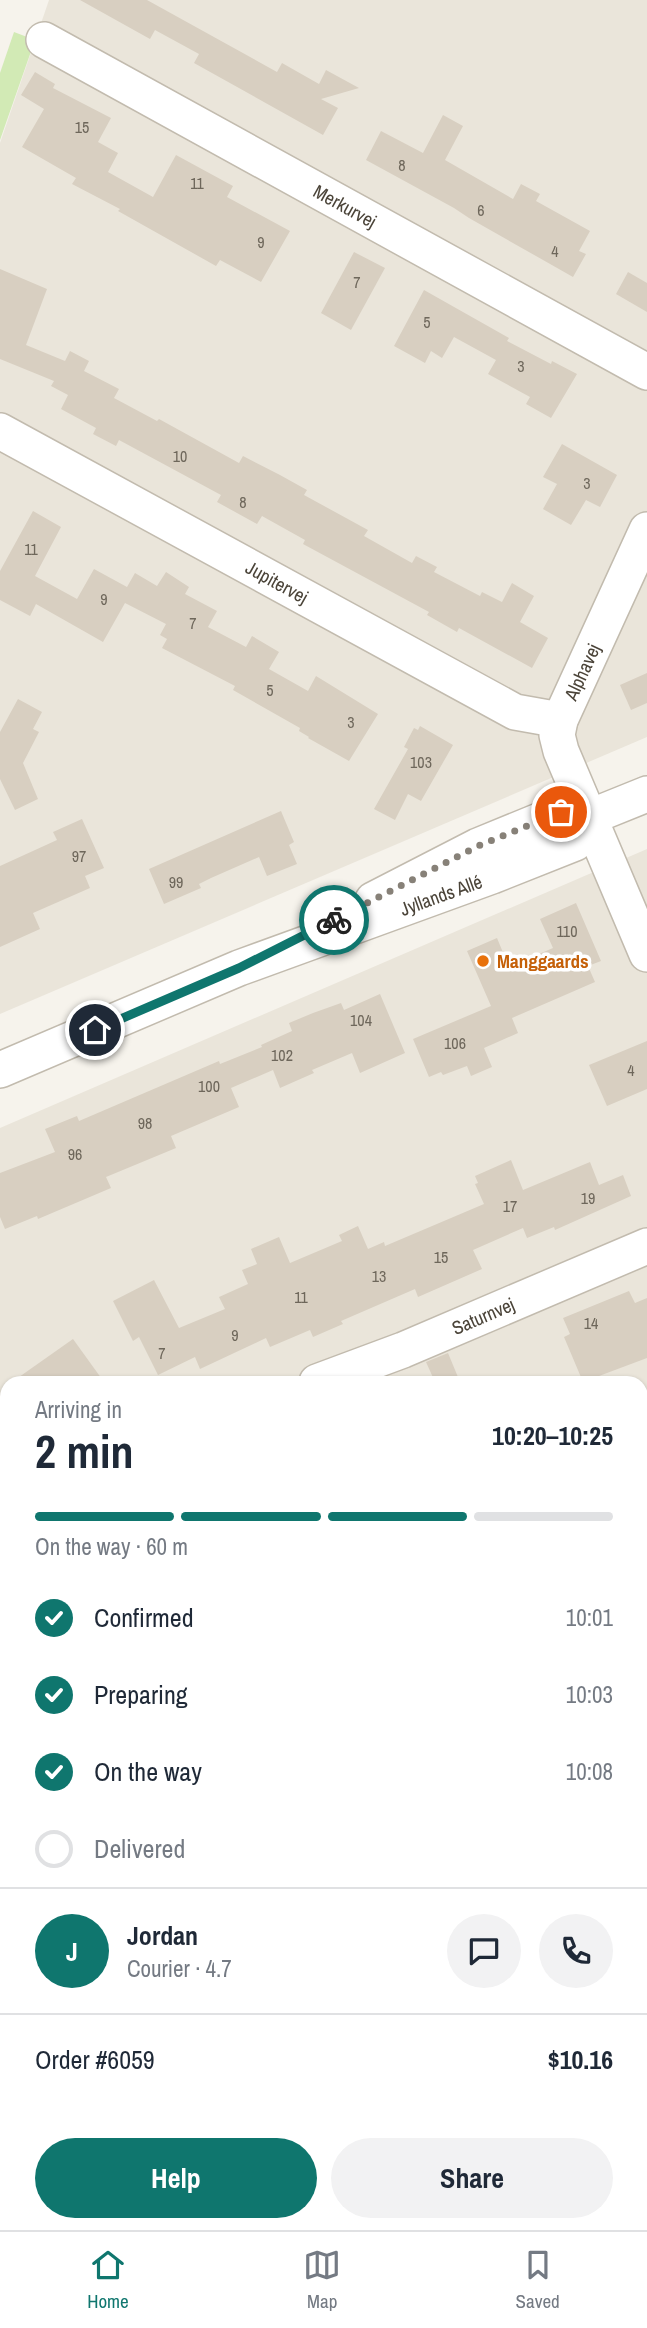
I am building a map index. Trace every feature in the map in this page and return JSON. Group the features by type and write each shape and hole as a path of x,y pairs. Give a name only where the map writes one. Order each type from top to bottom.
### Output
{"street":[{"name":"Merkurvej","path":"44,40 647,372"},
{"name":"Jupitervej","path":"0,430 515,712 560,720"},
{"name":"Alphavej","path":"647,530 560,720 557,735 561,751 647,954"},
{"path":"590,817 647,794"},
{"name":"Jyllands Allé","path":"0,1070 239,968 575,843 590,817"},
{"name":"Saturnvej","path":"333,1376 403,1350 647,1247"}],"shaded area":[{"path":"49,0 647,0 647,737 0,1014 0,143"},
{"path":"647,849 647,1376 0,1376 0,1128"}],"green space":[{"path":"14,32 35,40 0,140 0,73"}],"building":[{"path":"80,0 147,0 277,72 282,63 319,84 326,70 359,88 321,99 338,108 323,135 194,63 199,54 155,30 150,39"},
{"path":"35,72 55,84 53,88 111,118 98,142 118,153 108,172 153,197 176,155 233,186 227,197 290,231 261,282 220,260 216,266 118,211 120,209 72,184 76,178 22,147 44,109 21,95"},
{"path":"443,115 463,126 445,160 513,199 521,184 540,194 536,201 590,231 579,251 586,254 573,277 366,160 381,131 423,153"},
{"path":"354,252 385,268 351,330 321,313"},
{"path":"0,269 47,289 26,345 65,361 70,351 89,361 84,371 119,389 114,398 157,421 159,419 239,463 243,456 280,475 307,490 304,495 368,530 364,536 412,563 416,556 437,567 434,572 480,596 482,592 502,602 512,583 534,596 520,622 548,638 532,668 459,628 457,632 427,615 429,612 303,544 305,540 262,516 257,524 217,502 221,495 119,440 116,446 93,434 96,428 61,409 68,395 51,386 54,381 0,359"},
{"path":"628,272 647,283 647,312 616,294"},
{"path":"424,290 509,338 507,341 577,374 551,418 526,404 530,397 488,374 496,360 454,337 442,358 431,351 425,363 394,346"},
{"path":"562,444 617,475 600,507 586,500 571,525 543,509 557,484 543,477"},
{"path":"33,511 61,527 35,576 77,599 94,569 127,587 135,573 157,586 166,572 189,587 185,594 217,611 208,627 246,647 252,636 279,652 269,669 308,691 316,676 378,714 349,761 308,738 299,731 300,728 233,690 235,686 162,648 167,639 160,635 166,624 125,603 103,642 36,604 30,616 0,600 0,571"},
{"path":"647,673 647,703 631,710 620,685"},
{"path":"18,699 42,712 33,729 39,732 23,763 38,799 15,810 0,779 0,732"},
{"path":"420,726 453,745 421,801 408,794 395,820 374,809 408,749 404,747 414,728 418,730"},
{"path":"281,811 294,842 289,845 297,864 267,876 259,857 211,878 199,884 201,888 164,904 149,869"},
{"path":"82,819 104,868 85,876 90,888 33,913 40,929 0,947 0,866 57,840 53,832"},
{"path":"576,903 601,961 588,966 595,982 512,1018 518,1033 484,1048 492,1067 471,1076 467,1066 429,1077 413,1039 491,1006 467,951 497,938 509,967 553,948 540,919"},
{"path":"380,994 405,1053 360,1073 352,1053 312,1070 314,1073 280,1088 273,1070 231,1088 239,1107 171,1136 176,1148 106,1177 111,1188 38,1219 37,1216 5,1229 0,1217 0,1173 55,1152 45,1129 77,1116 79,1121 219,1061 220,1064 262,1047 261,1045 292,1031 289,1023 313,1013 341,1003 344,1010"},
{"path":"647,1041 647,1089 607,1106 589,1065"},
{"path":"511,1160 523,1190 590,1162 599,1185 623,1175 631,1196 555,1230 554,1227 527,1238 523,1228 473,1250 482,1269 418,1297 415,1289 341,1321 343,1324 313,1337 310,1330 270,1347 266,1338 200,1369 195,1357 158,1375 139,1337 133,1341 113,1301 154,1280 179,1328 225,1309 219,1297 248,1284 242,1270 257,1264 251,1249 279,1237 290,1263 342,1241 339,1235 358,1226 368,1249 384,1242 385,1246 484,1204 475,1184 478,1183 475,1176"},
{"path":"629,1291 635,1303 647,1298 647,1358 599,1376 580,1376 564,1337 570,1334 563,1318"},
{"path":"73,1339 100,1376 21,1376"},
{"path":"448,1353 458,1376 432,1376 426,1362"}],"way so far":[{"path":"334,920 478,846 561,812"}],"place":[{"name":"Manggaards","path":"483,961"}],"route":[{"path":"95,1030 239,968 334,920"}]}
